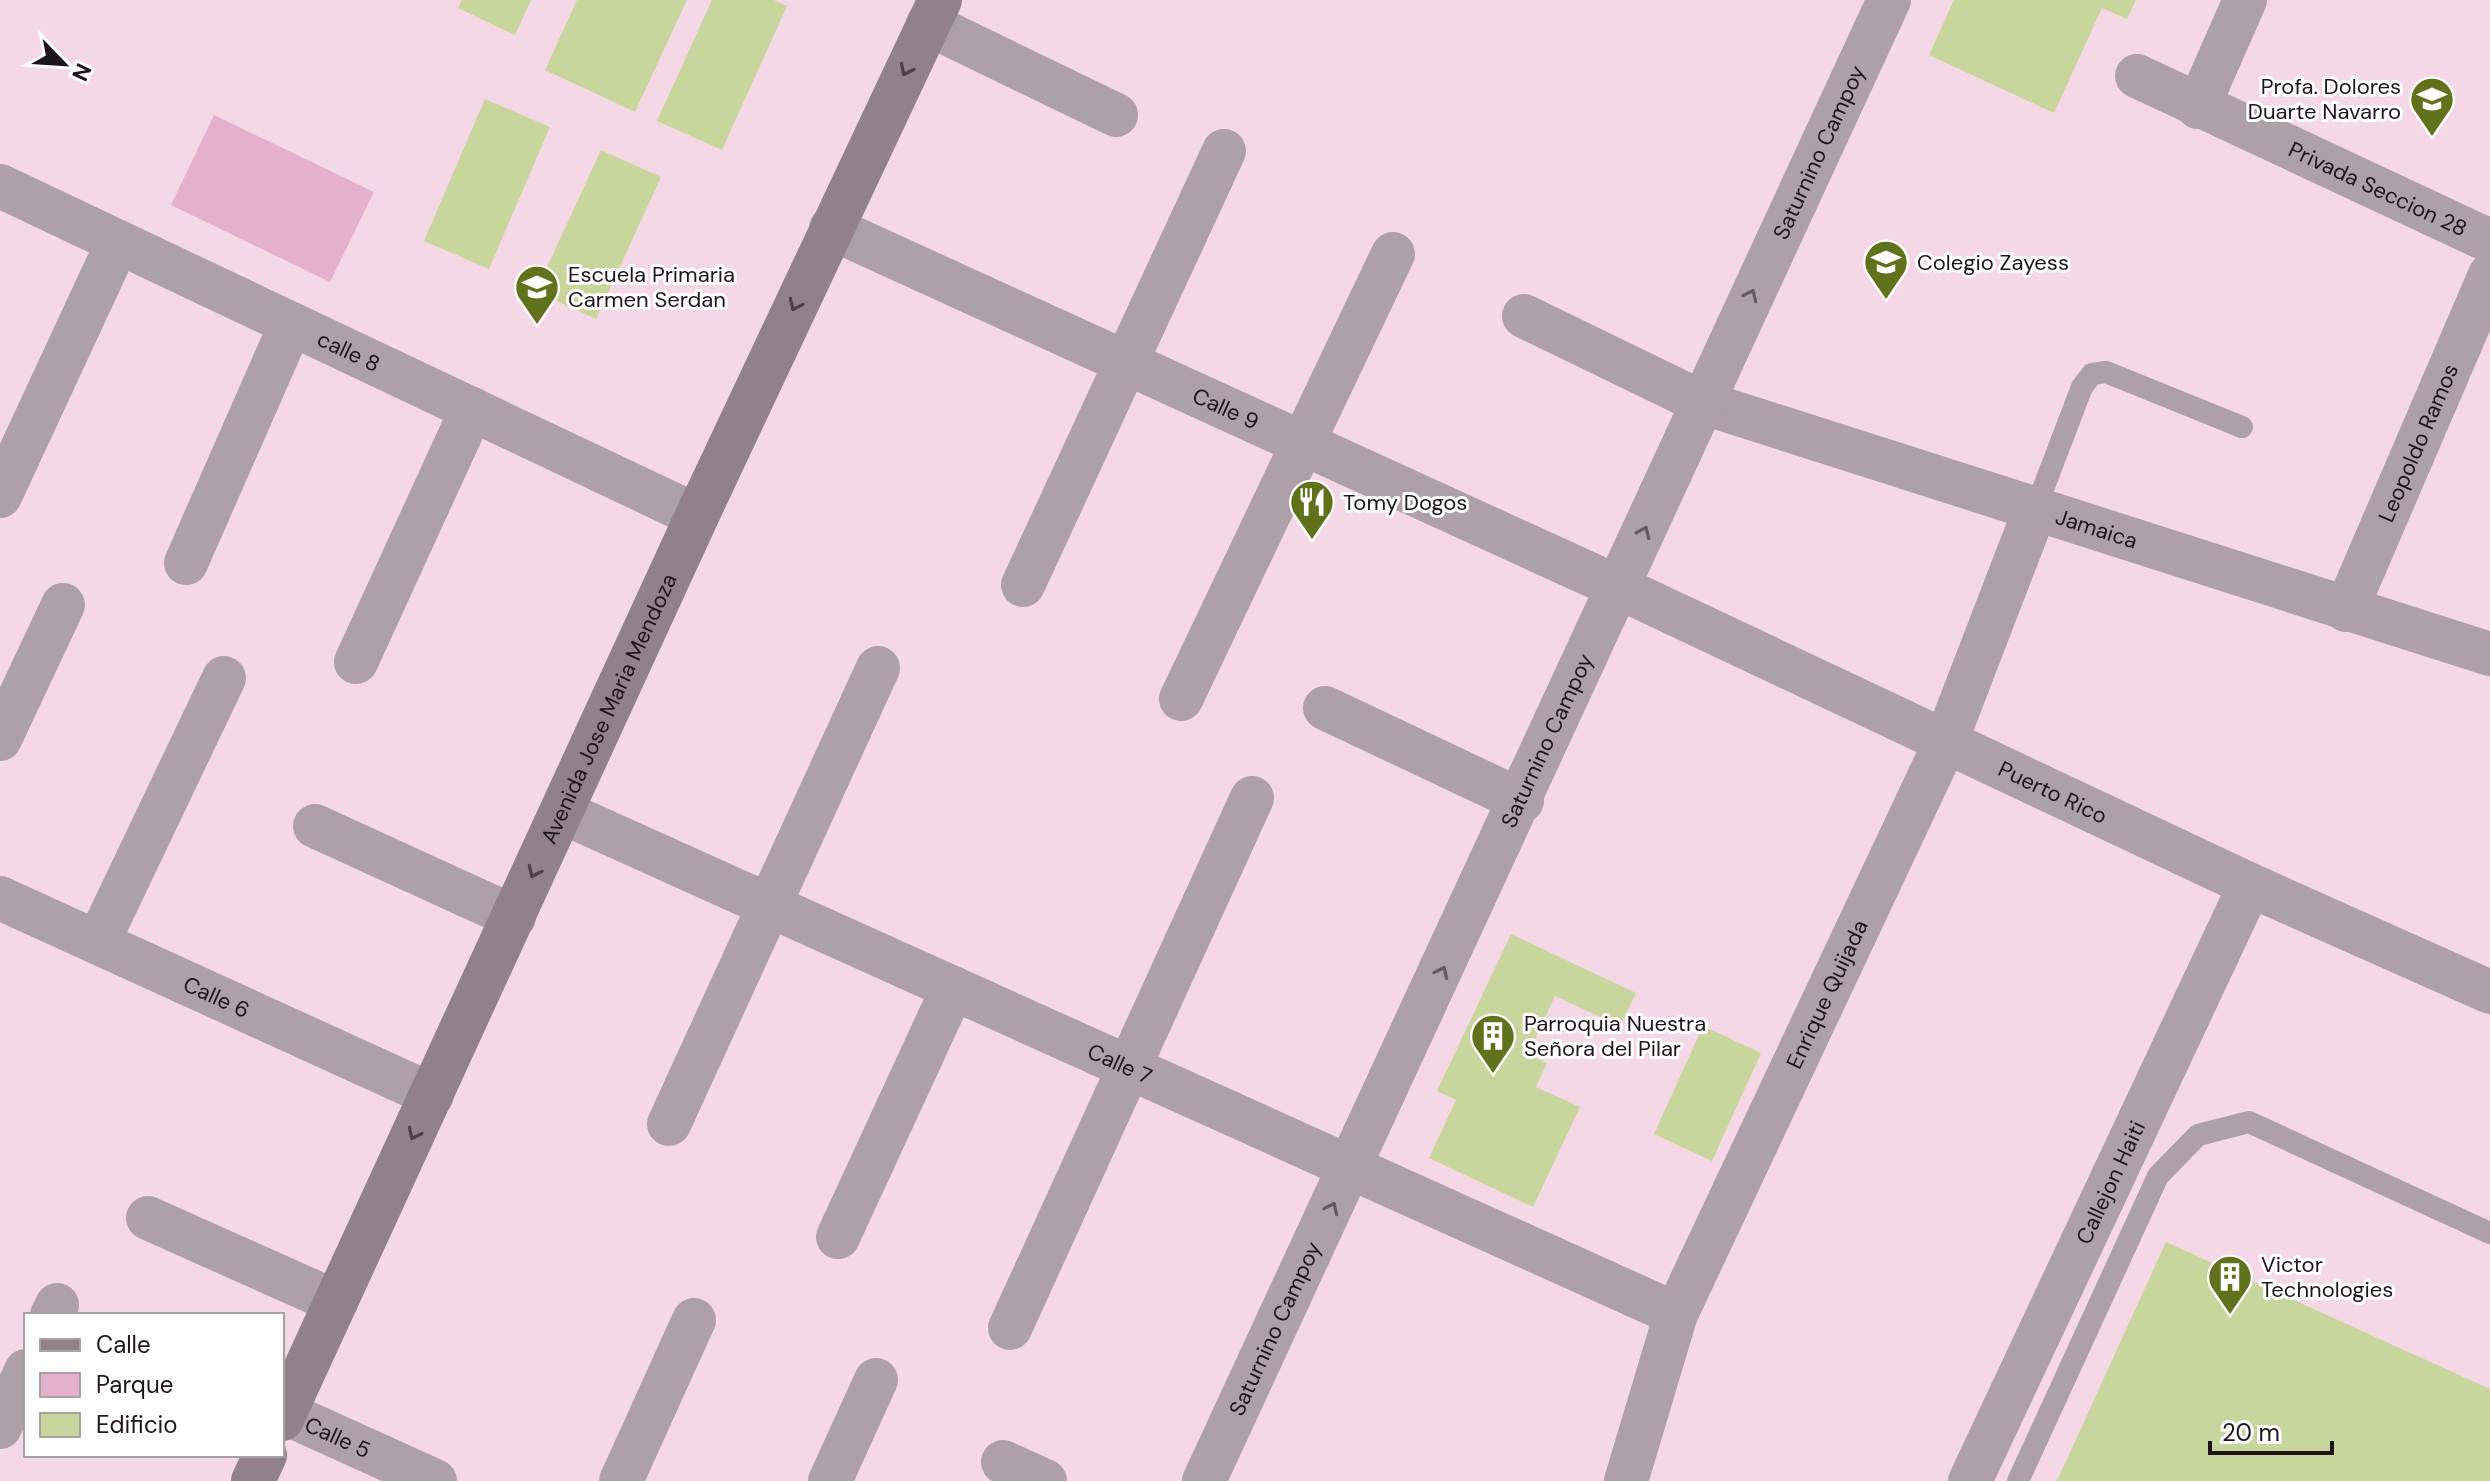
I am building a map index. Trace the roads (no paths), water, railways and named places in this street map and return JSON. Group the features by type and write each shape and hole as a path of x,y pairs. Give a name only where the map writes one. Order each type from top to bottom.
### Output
{"street":[{"path":"2198,107 2245,0"},
{"name":"Saturnino Campoy","path":"1204,1481 1620,588 1878,4"},
{"path":"934,12 1116,115"},
{"name":"Avenida Jose Maria Mendoza","path":"284,1416 697,516 934,12"},
{"name":"Privada Seccion 28","path":"2137,76 2490,241"},
{"path":"1023,585 1224,151"},
{"name":"calle 8","path":"0,186 697,516"},
{"name":"Calle 9","path":"831,228 1620,588"},
{"path":"0,496 118,242"},
{"path":"1181,699 1393,254"},
{"name":"Leopoldo Ramos","path":"2346,610 2490,275"},
{"name":"Jamaica","path":"1524,316 1701,402 2490,654"},
{"path":"186,563 291,324"},
{"path":"356,662 472,409"},
{"name":"Enrique Quijada","path":"1626,1481 1676,1314 1946,741 2035,510"},
{"name":"Puerto Rico","path":"1620,588 2250,885 2490,992"},
{"path":"0,739 63,605"},
{"path":"669,1124 878,668"},
{"path":"98,942 224,678"},
{"path":"1325,708 1522,801"},
{"path":"1010,1328 1252,798"},
{"name":"Calle 7","path":"562,812 1676,1314"},
{"path":"315,826 514,917"},
{"name":"Callejon Haiti","path":"1970,1481 2250,885"},
{"name":"Calle 6","path":"0,898 432,1095"},
{"path":"838,1237 953,988"},
{"path":"148,1218 336,1302"},
{"path":"621,1481 694,1320"},
{"path":"0,1427 24,1375"},
{"path":"830,1481 876,1380"},
{"name":"Calle 5","path":"284,1416 435,1481"},
{"path":"253,1481 264,1457"},
{"path":"1003,1462 1045,1481"}],"lane":[{"path":"2035,510 2082,387 2092,374 2106,372 2242,427"},
{"path":"2018,1481 2158,1176 2198,1135 2249,1122 2490,1233"}],"place":[{"name":"Profa. Dolores Duarte Navarro","path":"2432,138"},
{"name":"Colegio Zayess","path":"1886,301"},
{"name":"Escuela Primaria Carmen Serdan","path":"537,326"},
{"name":"Tomy Dogos","path":"1312,541"},
{"name":"Parroquia Nuestra Señora del Pilar","path":"1493,1075"},
{"name":"Victor Technologies","path":"2230,1316"}]}
